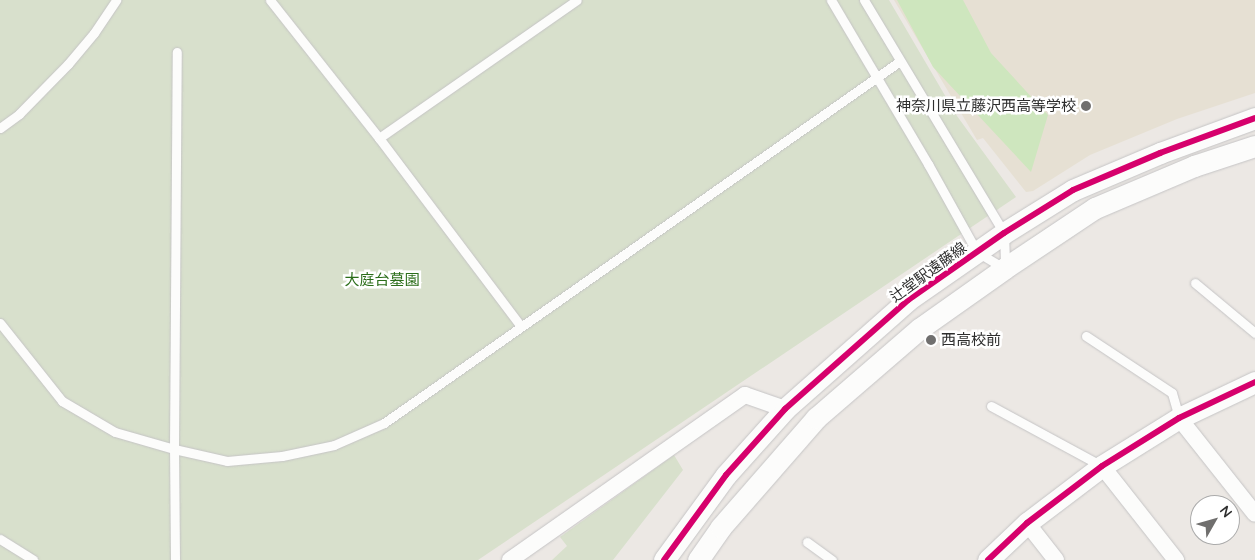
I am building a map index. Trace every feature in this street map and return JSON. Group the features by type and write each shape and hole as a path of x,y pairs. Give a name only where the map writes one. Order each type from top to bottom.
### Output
{"street":[{"name":"辻堂駅遠藤線","path":"664,560 726,475 785,409 908,300 1004,233 1073,190 1160,153 1255,118"},
{"path":"698,560 721,527 816,418 919,329 1004,268 1095,208 1194,166 1255,146"},
{"path":"988,560 1027,523 1102,466 1179,418 1255,382"},
{"path":"510,560 745,395 785,409"},
{"path":"1179,418 1255,514"},
{"path":"1102,466 1176,560"},
{"path":"1027,523 1056,560"}],"lane":[{"path":"0,128 19,114 68,64 94,33 116,0"},
{"path":"270,0 379,138 520,325"},
{"path":"379,138 577,0"},
{"path":"831,0 977,252 1004,268"},
{"path":"864,0 1004,233 1004,268"},
{"path":"175,560 174,449 178,52"},
{"path":"0,323 62,401 115,432 174,449 227,461 282,456 334,445 384,423 520,325 900,60"},
{"path":"1195,283 1255,333"},
{"path":"1086,336 1172,393 1179,418"},
{"path":"991,406 1102,466"},
{"path":"0,539 33,560"},
{"path":"807,542 832,560"}],"shaded area":[{"name":"神奈川県立藤沢西高等学校","path":"894,0 1255,0 1255,93 1177,119 1090,155 1033,191 1026,192 983,138 977,140"}],"green space":[{"name":"大庭台墓園","path":"0,0 889,0 957,116 1016,197 478,560 0,560"},
{"path":"897,0 963,0 991,53 1048,115 1031,172 933,67"},
{"path":"674,455 683,470 613,560 552,560 567,546 560,537"}],"cycle path":[{"path":"664,560 726,475 785,409 908,300 1004,233 1073,190 1160,153 1255,118"},
{"path":"988,560 1027,523 1102,466 1179,418 1255,382"}],"place":[{"name":"神奈川県立藤沢西高等学校","path":"1086,106"},
{"name":"西高校前","path":"931,340"}]}
